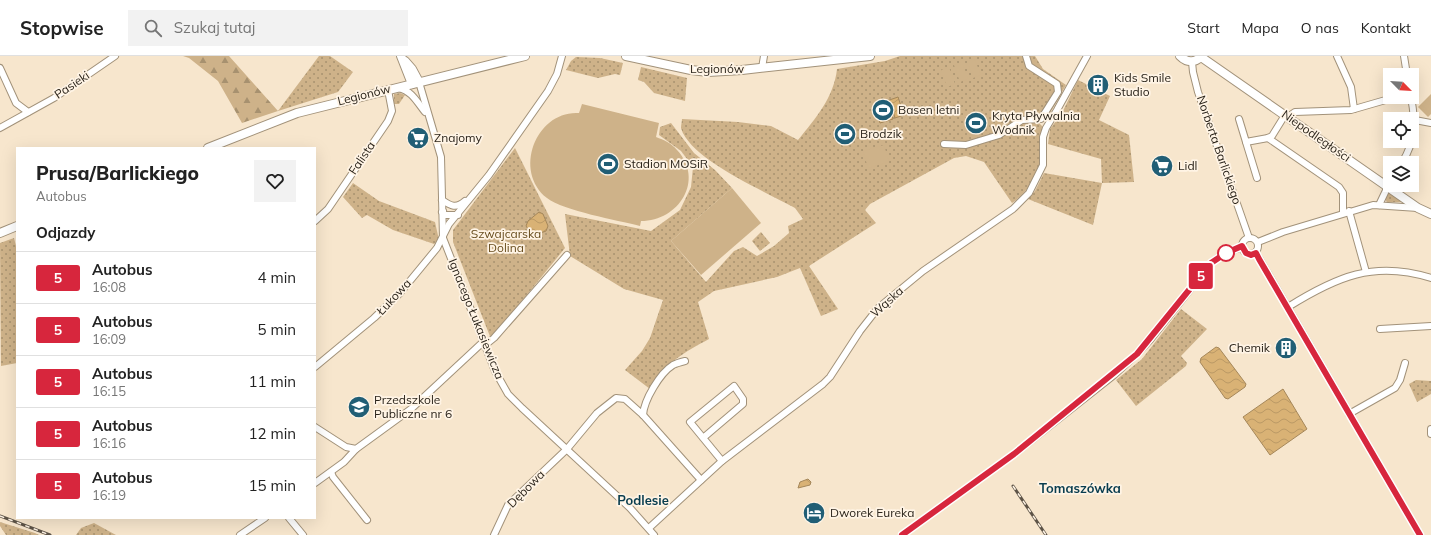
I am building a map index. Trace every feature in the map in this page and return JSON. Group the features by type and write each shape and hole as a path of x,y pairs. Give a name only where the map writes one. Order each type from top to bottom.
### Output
{"street":[{"name":"Pasieki","path":"0,128 54,98 115,56"},
{"name":"Legionów","path":"211,147 297,113 525,56"},
{"name":"Łukowa","path":"316,366 374,318 400,293 443,238 447,228 476,192 548,91 557,74 562,56"},
{"name":"Legionów","path":"626,56 691,70 722,72 870,56"},
{"name":"Legionów","path":"762,68 764,56"},
{"path":"1026,56 1029,66 1057,84 1059,88 1042,119"},
{"name":"Wąska","path":"649,528 722,461 823,384 830,377 860,331 878,308 923,271 1023,200 1035,182 1043,165 1043,137 1047,126 1058,110 1072,81 1087,56"},
{"path":"1180,56 1187,61 1192,62 1202,56"},
{"name":"Niepodległości","path":"1202,56 1286,116 1383,180"},
{"path":"1337,56 1352,87 1354,109"},
{"path":"1404,56 1406,68"},
{"path":"392,89 406,90 412,94 415,83 402,57"},
{"name":"Norberta Barlickiego","path":"1192,62 1198,92 1249,238"},
{"path":"0,68 16,103 28,112"},
{"name":"Ignacego Łukasiewicza","path":"415,83 439,148 442,168 443,238 495,371 508,394 630,508 654,535"},
{"name":"Falista","path":"316,221 328,209 388,121 392,111 392,89"},
{"name":"Ignacego Łukasiewicza","path":"412,94 427,115"},
{"path":"1246,142 1268,138 1274,133 1286,116 1294,112 1354,109 1383,101"},
{"path":"1042,119 1047,126"},
{"path":"944,144 966,145 999,135 1022,120 1042,119"},
{"path":"1238,119 1257,178"},
{"path":"1419,121 1431,123"},
{"path":"1268,138 1339,187 1343,193 1346,212 1366,272"},
{"name":"Łukowa","path":"442,212 451,206 462,204 476,192"},
{"path":"1379,206 1385,192"},
{"name":"Niepodległości","path":"1399,192 1418,208 1431,214"},
{"path":"442,200 451,206"},
{"path":"1258,242 1283,232 1373,205 1418,208"},
{"path":"442,212 446,215 458,215"},
{"path":"0,233 16,226"},
{"path":"902,535 1014,454 1114,375 1146,345 1211,263 1226,253 1242,246 1243,242 1249,238 1258,242"},
{"path":"1256,253 1258,242"},
{"path":"1242,246 1244,252 1248,254 1256,253"},
{"path":"1256,253 1348,414 1420,535"},
{"path":"316,482 351,456 356,449 411,409 484,344 494,338 567,255"},
{"path":"1288,307 1341,278 1366,272 1407,272 1431,278"},
{"path":"1380,329 1431,326"},
{"path":"685,361 674,364 664,374 647,399 643,415 701,480"},
{"path":"1348,414 1395,388 1400,380 1405,363"},
{"path":"703,438 743,404 743,399 734,386 690,422 703,438 722,461"},
{"name":"Dębowa","path":"494,535 508,505 567,449 593,418 616,398 625,399 643,415"},
{"path":"316,428 346,447 356,449"},
{"path":"331,472 332,477 367,520"},
{"path":"240,535 264,519"},
{"path":"290,519 303,535"}],"green space":[{"path":"183,56 229,56 278,111 242,123 218,81 189,58"},
{"path":"319,56 330,56 353,72 338,92 278,111"},
{"path":"900,56 1035,56 1043,69 1066,85 1050,113 1039,123 1043,127 1041,161 1032,182 1021,196 1012,203 984,162 966,156 954,158 870,204 865,210 876,223 809,266 838,309 821,316 800,268 777,277 714,291 698,302 709,339 675,360 661,372 650,389 625,370 642,351 650,338 663,300 624,289 570,256 565,214 651,231 680,210 691,187 693,167 681,151 659,135 660,127 671,123 694,153 715,170 732,188 671,241 706,282 734,251 743,247 757,256 774,246 789,233 788,226 803,219 795,208 731,174 699,152 687,140 681,128 682,119 738,122 771,126 798,140 828,98 837,69 885,61"},
{"path":"576,57 600,58 623,63 620,75 615,74 598,78 566,70 571,61"},
{"path":"974,58 981,75 973,78 967,61"},
{"path":"962,62 968,79 960,82 954,65"},
{"path":"641,67 687,78 685,101 654,93 644,82 638,80"},
{"path":"949,67 955,84 947,87 941,70"},
{"path":"1078,80 1110,96 1099,120 1129,135 1134,182 1102,183 1101,159 1048,144 1050,129 1062,113"},
{"path":"400,93 405,95 399,104 394,104 394,94"},
{"path":"1431,94 1431,114 1428,117 1418,107"},
{"name":"Stadion MOSiR","path":"582,104 659,123 656,137 672,145 677,150 685,162 689,174 688,186 684,197 667,214 655,219 641,221 640,226 591,215 565,207 547,198 537,186 531,172 531,158 534,144 541,131 551,121 564,115 579,113"},
{"path":"884,145 889,162 868,168 863,151"},
{"name":"Szwajcarska Dolina","path":"515,148 565,248 491,339 453,242 453,230"},
{"path":"1044,173 1102,183 1093,225 1028,199 1035,191"},
{"path":"353,183 379,201 435,222 439,240 434,244 393,230 367,215 362,218 343,197"},
{"path":"732,188 761,223 701,275 671,241"},
{"path":"1389,193 1401,202 1387,202 1385,199"},
{"path":"761,232 770,243 760,251 752,241"},
{"path":"14,238 16,246 16,363 1,366 0,243"},
{"path":"1181,309 1207,329 1181,356 1187,363 1186,366 1136,406 1116,380 1142,359"},
{"path":"1416,380 1431,381 1431,394 1417,402 1409,384"},
{"path":"0,522 39,535 6,535 0,526"},
{"path":"94,523 116,535 76,535 81,528"}],"water":[{"name":"Basen letni","path":"898,97 904,115 895,118 891,104 887,103 886,107 889,108 893,119 880,123 876,111 878,104"},
{"path":"539,212 543,214 548,226 546,231 533,236 526,226 528,221"},
{"path":"1216,347 1219,348 1246,384 1245,387 1228,399 1225,398 1200,362 1201,358"},
{"path":"1283,389 1307,429 1270,455 1243,417"},
{"path":"808,479 811,482 810,485 798,488 800,482"}],"railway":[{"path":"1013,486 1046,535"},
{"path":"0,516 50,535"}],"bus line":[{"name":"5","path":"902,535 1014,454 1114,375 1144,347 1211,263 1220,256 1242,246 1244,252 1251,255 1256,253 1306,338 1348,414 1420,535"}],"place":[{"name":"Kids Smile Studio","path":"1098,85"},
{"name":"Basen letni","path":"883,110"},
{"name":"Kryta Pływalnia Wodnik","path":"976,123"},
{"name":"Brodzik","path":"845,134"},
{"name":"Znajomy","path":"418,138"},
{"name":"Stadion MOSiR","path":"608,164"},
{"name":"Lidl","path":"1162,166"},
{"name":"Chemik","path":"1286,348"},
{"name":"Przedszkole Publiczne nr 6","path":"359,407"},
{"name":"Dworek Eureka","path":"814,513"}],"district":[{"name":"Tomaszówka","path":"1080,488"},
{"name":"Podlesie","path":"643,500"}]}
